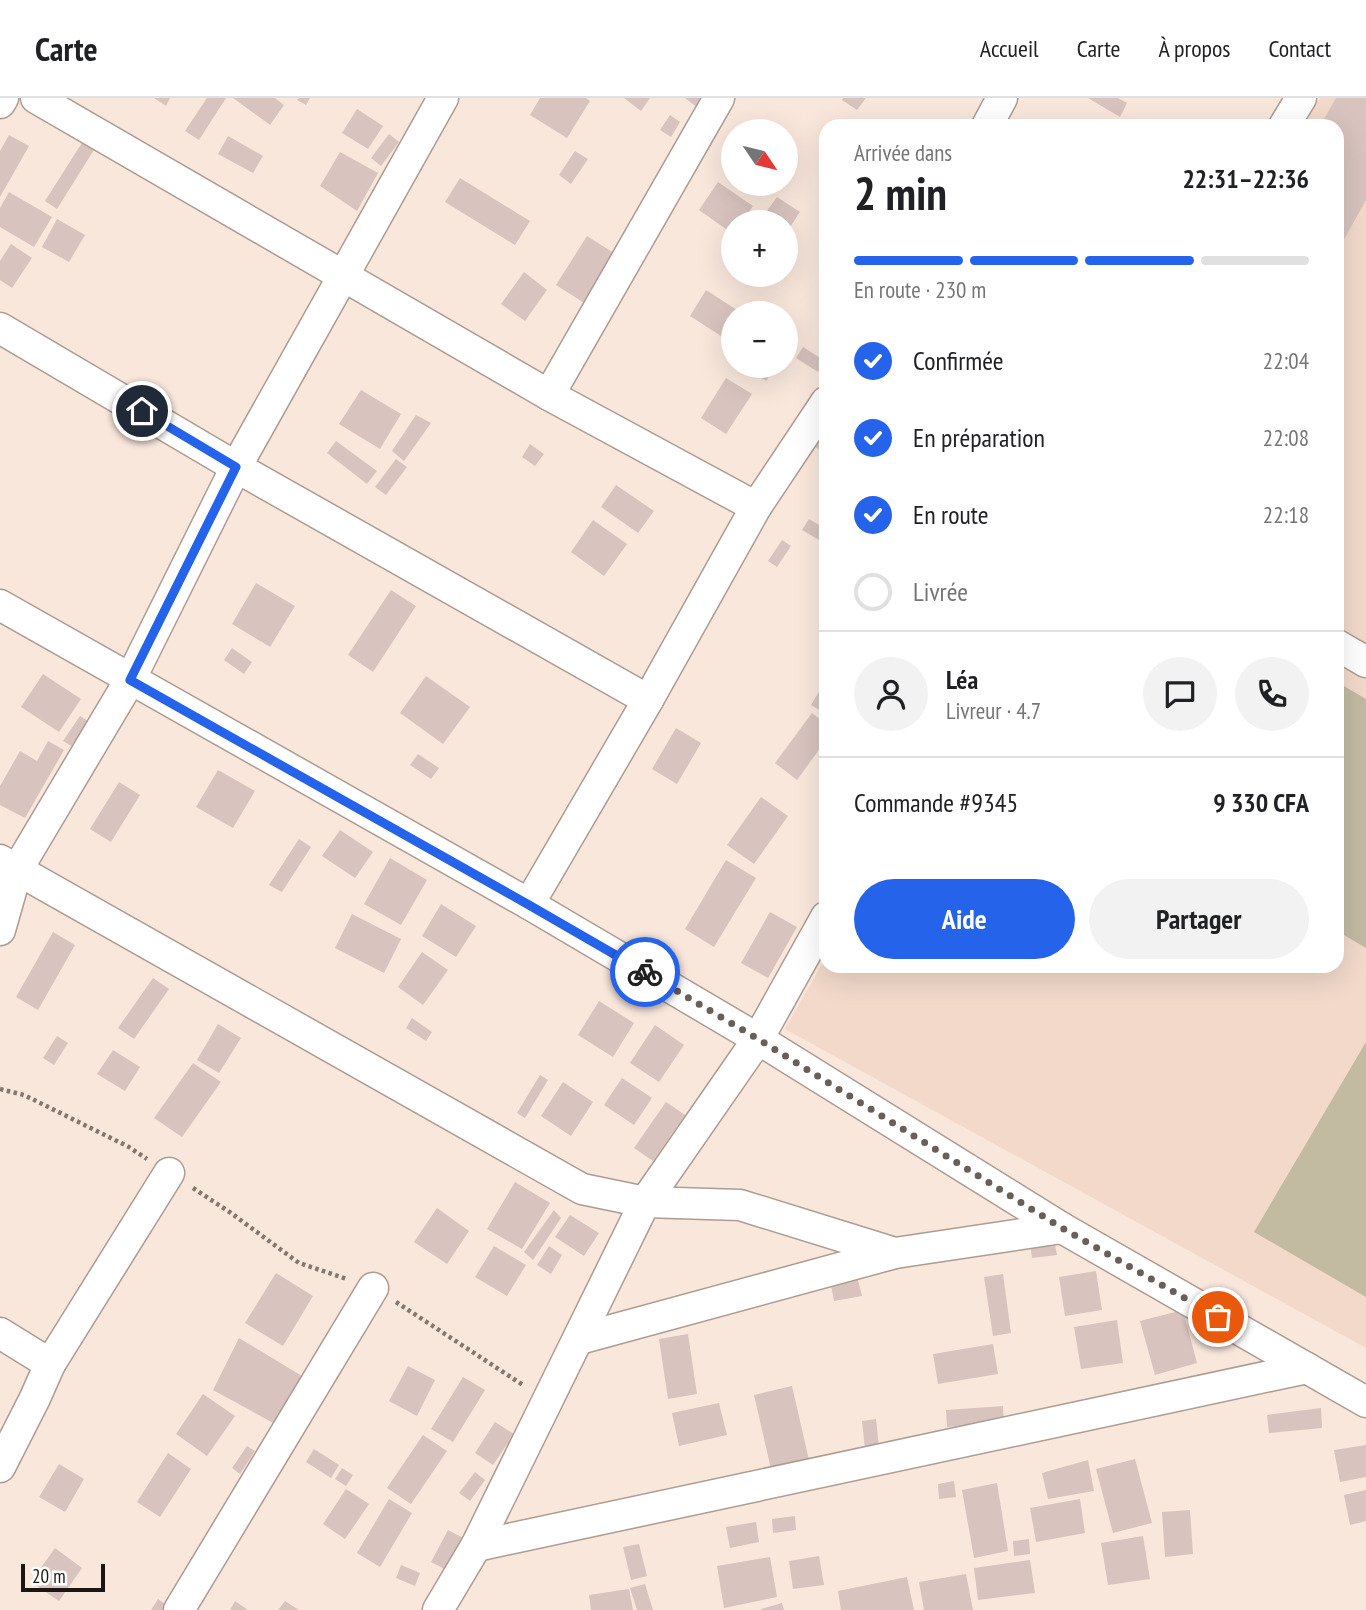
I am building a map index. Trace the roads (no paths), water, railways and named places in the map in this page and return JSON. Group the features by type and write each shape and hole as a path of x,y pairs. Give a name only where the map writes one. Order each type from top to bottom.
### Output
{"street":[{"path":"0,103 3,98"},
{"path":"36,98 549,395 756,507"},
{"path":"0,930 9,865 130,680 236,467 443,98"},
{"path":"549,395 719,98"},
{"path":"990,119 1002,98"},
{"path":"1288,119 1301,98"},
{"path":"0,328 236,467 648,700"},
{"path":"529,905 756,507 819,412"},
{"path":"0,605 529,905 758,1039 1062,1228 1366,1402"},
{"path":"1344,649 1366,662"},
{"path":"9,865 582,1189 645,1202 740,1205 895,1252"},
{"path":"438,1610 476,1546 645,1202 758,1039 819,930"},
{"path":"0,1467 50,1364 169,1173"},
{"path":"579,1339 895,1252 1062,1228"},
{"path":"179,1610 373,1288"},
{"path":"0,1333 50,1364"},
{"path":"476,1546 1307,1368"}]}
